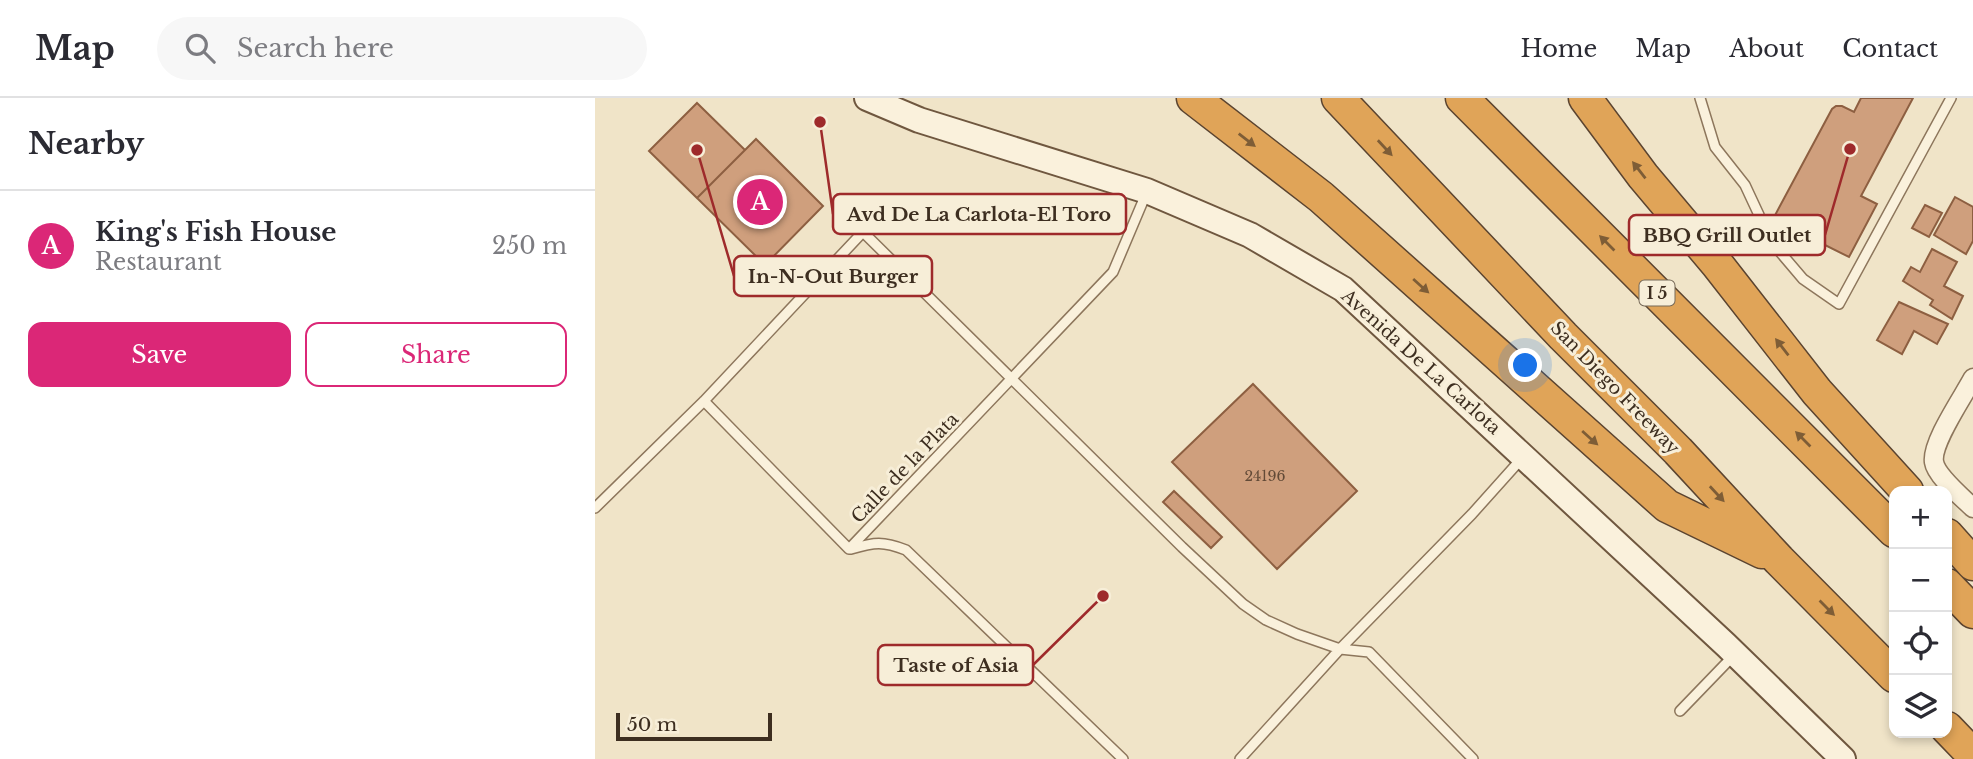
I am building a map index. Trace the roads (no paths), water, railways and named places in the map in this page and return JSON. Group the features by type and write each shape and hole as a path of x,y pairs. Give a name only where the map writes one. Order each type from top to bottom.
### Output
{"highway":[{"path":"1193,98 1321,197 1667,506 1779,560"},
{"name":"San Diego Freeway","path":"1338,98 1563,336 1678,451 1779,560 1893,675"},
{"name":"I 5","path":"1462,98 1889,526"},
{"path":"1585,98 1643,176 1717,264 1817,392 1902,486"},
{"path":"1952,541 1973,564"},
{"path":"1952,590 1973,612"},
{"path":"1952,733 1973,755"}],"main road":[{"name":"Avenida De La Carlota","path":"867,98 919,120 1147,191 1250,234 1343,289 1735,654 1843,759"}],"street":[{"path":"1973,378 1935,449 1934,463 1940,474 1973,508"}],"lane":[{"path":"1699,98 1715,147 1745,185 1759,215 1763,232 1803,279 1839,304 1951,98"},
{"name":"Calle de la Plata","path":"704,401 849,549 1113,272 1147,191"},
{"path":"595,508 704,401 893,200"},
{"path":"863,232 1243,604 1266,620 1340,649 1369,652 1473,759"},
{"path":"1240,759 1340,649 1472,514 1524,456"},
{"path":"849,549 875,542 888,543 906,550 1123,759"},
{"path":"1680,710 1735,654"}],"place":[{"name":"Avd De La Carlota-El Toro","path":"820,122"},
{"name":"BBQ Grill Outlet","path":"1850,149"},
{"name":"In-N-Out Burger","path":"697,150"},
{"name":"King's Fish House","path":"760,202"},
{"name":"Taste of Asia","path":"1103,596"}]}
